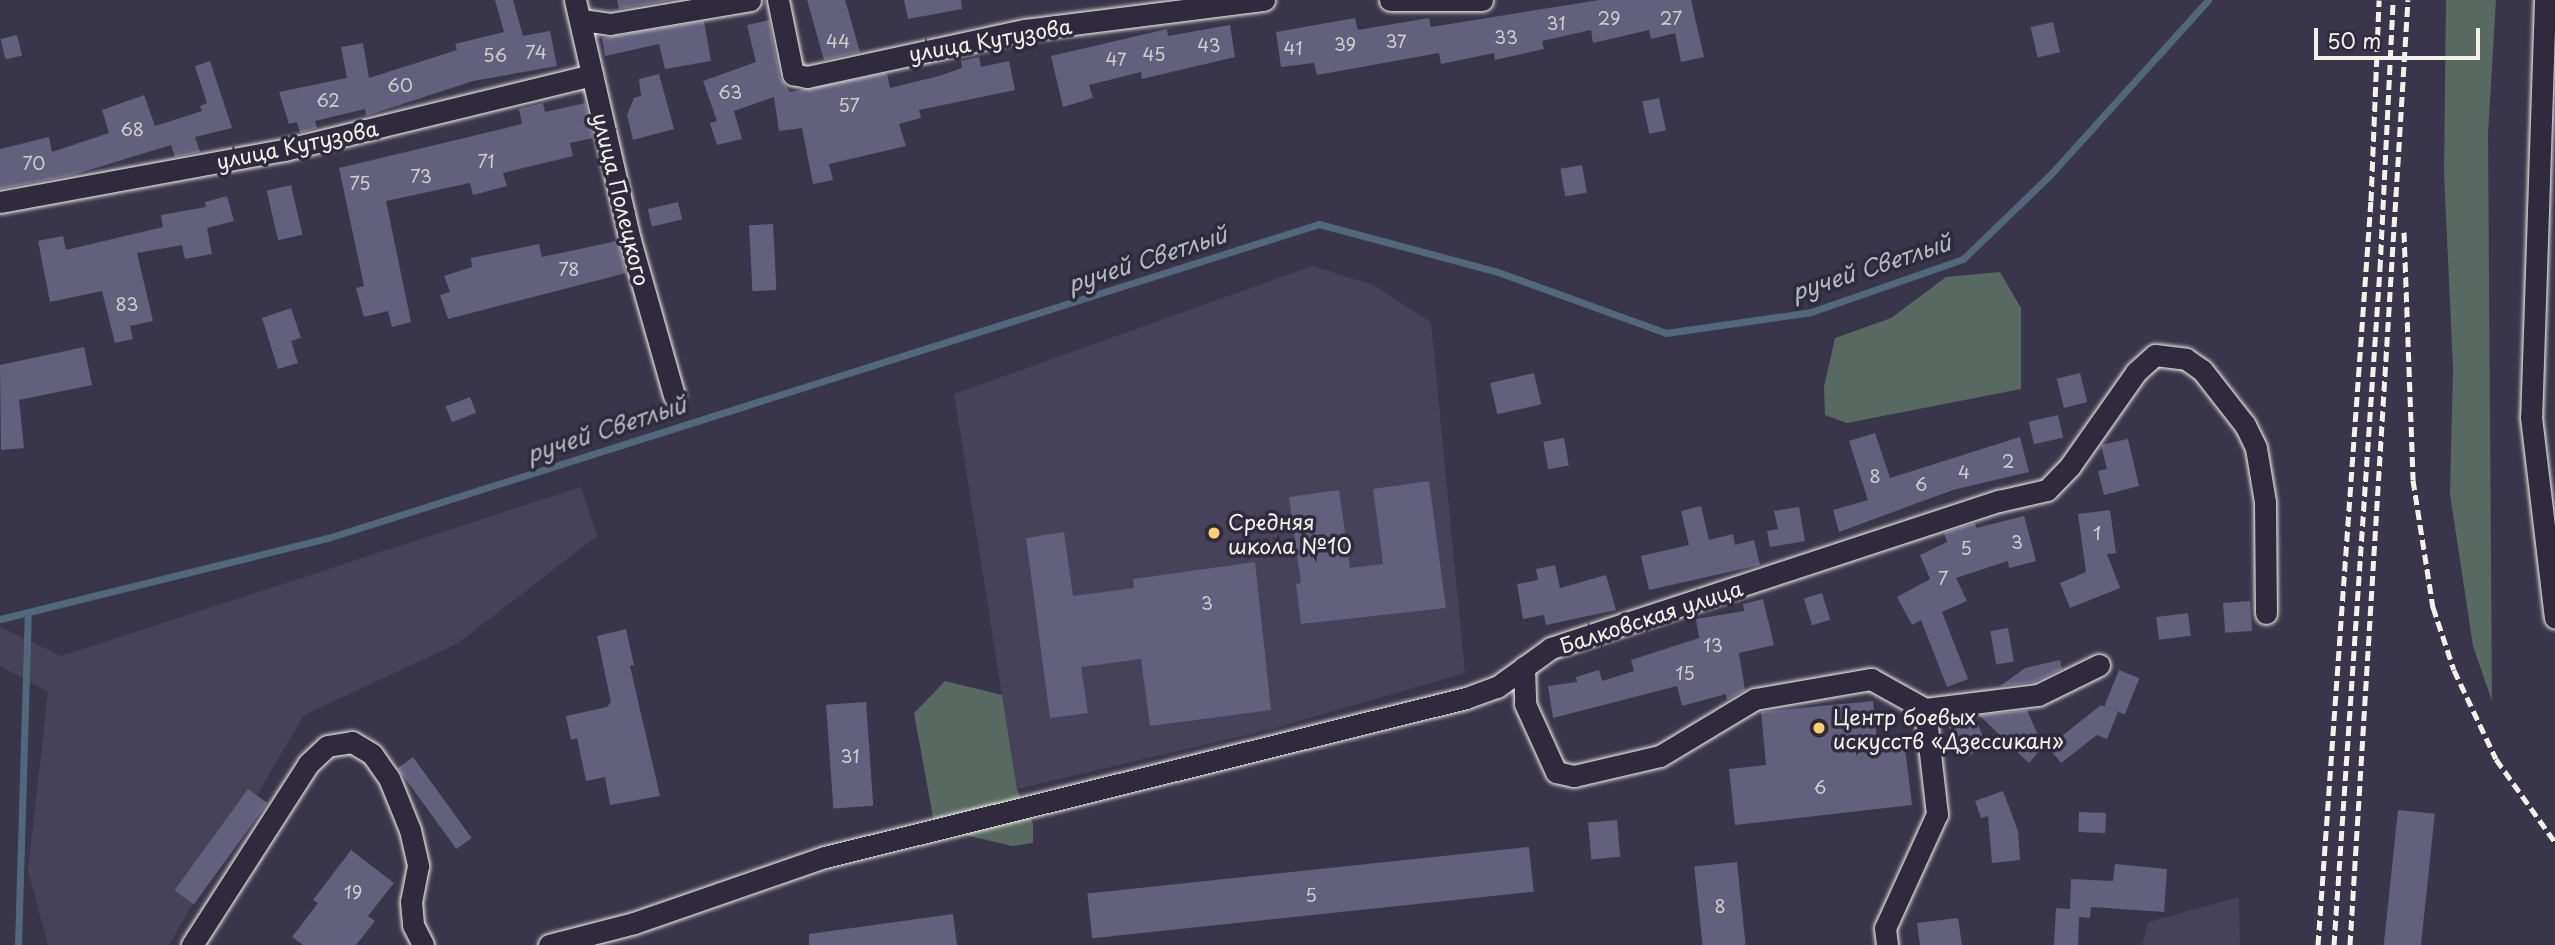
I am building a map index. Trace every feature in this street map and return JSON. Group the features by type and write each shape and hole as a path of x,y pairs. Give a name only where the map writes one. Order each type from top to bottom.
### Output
{"street":[{"path":"579,10 610,24 750,0"},
{"name":"улица Кутузова","path":"778,0 793,74 807,77 1025,30 1264,0"},
{"path":"1390,0 1482,0"},
{"path":"2545,0 2531,417 2546,500 2555,618"},
{"name":"улица Полецкого","path":"579,10 630,240 674,396"},
{"name":"улица Кутузова","path":"0,202 284,150 592,75"},
{"name":"Балковская улица","path":"549,945 634,923 825,857 1016,807 1466,698 1497,687 1551,648 1999,501 2047,490 2070,466 2136,372 2155,355 2186,359 2202,370 2245,425 2256,448 2265,502 2266,613"},
{"path":"1524,667 1525,704 1549,758 1556,772 1574,776 1660,756 1755,699 1871,679 1925,709 2038,695 2099,665"},
{"path":"1887,945 1885,928 1937,814 1925,709"},
{"path":"192,945 308,764 327,746 352,743 372,754 389,778 410,830 418,866 411,901 413,925 423,945"}],"shaded area":[{"name":"Средняя школа №10","path":"1312,266 1374,285 1431,322 1465,673 1268,730 1017,789 954,394"},
{"path":"581,487 597,536 457,644 304,715 169,945 48,945 28,871 48,692 0,666 0,627 61,656"},
{"path":"2239,897 2240,945 2142,945 2148,922"}],"green space":[{"path":"2446,0 2496,0 2488,134 2492,701 2473,646 2450,494 2453,367 2444,173"},
{"path":"2000,272 2021,308 2021,389 1847,423 1825,415 1824,387 1835,338 1891,318 1946,277"},
{"path":"945,681 1002,695 1017,789 1033,824 1033,843 1012,846 935,828 914,713"}],"building":[{"path":"495,0 513,0 523,36 550,31 557,66 473,81 366,116 365,109 315,121 317,128 300,133 297,122 289,124 279,92 347,78 341,47 363,43 369,78 457,50 455,44 504,32"},
{"path":"617,0 672,0 619,9"},
{"path":"807,0 845,0 860,52 824,60"},
{"path":"904,0 961,0 962,9 908,19"},
{"path":"1599,0 1691,0 1704,57 1681,62 1675,33 1651,39 1649,30 1593,43 1591,30 1542,41 1544,49 1495,60 1494,53 1441,64 1439,53 1317,75 1314,63 1281,67 1276,32 1355,18 1358,30 1429,18 1431,27"},
{"path":"769,20 780,77 790,92 887,73 890,88 962,68 961,61 979,57 981,67 1009,61 1015,90 919,110 921,118 899,124 906,146 829,164 833,180 813,184 802,128 779,131 774,97 734,111 742,139 717,145 710,123 717,121 703,81 756,62 747,25"},
{"path":"704,21 711,61 665,69 659,44 605,56 602,38"},
{"path":"2053,22 2060,52 2038,57 2031,27"},
{"path":"1230,25 1235,57 1142,79 1141,72 1089,85 1093,98 1063,107 1051,56 1167,29 1168,36"},
{"path":"17,35 22,55 6,59 1,39"},
{"path":"210,61 232,128 195,137 200,152 175,157 171,145 73,175 0,189 0,149 49,137 52,152 109,133 102,110 144,95 155,126 202,111 200,106 207,103 195,66"},
{"path":"659,74 674,129 633,140 627,115 634,98 641,96 639,79"},
{"path":"1659,98 1666,130 1649,134 1642,102"},
{"path":"543,103 545,112 585,103 593,138 570,143 573,156 503,173 507,186 473,195 470,183 386,201 411,322 392,327 388,311 364,317 356,288 364,286 339,168 522,124 519,109"},
{"path":"1582,165 1587,193 1565,196 1560,169"},
{"path":"291,185 302,235 278,240 267,191"},
{"path":"227,196 234,221 207,228 212,254 185,259 182,245 137,253 153,321 130,326 133,339 115,343 102,291 50,302 38,241 63,236 66,250 163,227 161,215 206,207 205,202"},
{"path":"678,202 682,220 652,227 648,209"},
{"path":"773,224 776,290 752,291 749,225"},
{"path":"617,241 626,273 448,319 440,295 450,292 444,276 472,267 471,258 539,244 542,257"},
{"path":"291,308 301,338 291,341 298,363 278,369 262,318"},
{"path":"84,347 92,385 19,400 24,448 1,450 0,365"},
{"path":"1534,373 1541,404 1497,414 1490,383"},
{"path":"2080,373 2087,402 2064,408 2057,379"},
{"path":"470,397 476,413 452,422 446,406"},
{"path":"2058,415 2063,437 2034,444 2029,422"},
{"path":"1875,433 1890,478 2020,437 2029,472 1953,490 1839,532 1833,510 1868,500 1849,441"},
{"path":"1564,438 1569,466 1548,469 1543,442"},
{"path":"2128,439 2139,486 2104,495 2098,471 2107,469 2101,445"},
{"path":"1429,481 1446,608 1301,624 1296,584 1301,583 1289,497 1339,490 1350,568 1383,564 1373,489"},
{"path":"1701,506 1709,540 1733,534 1735,545 1754,540 1760,565 1649,590 1641,556 1689,545 1681,511"},
{"path":"1799,507 1805,541 1770,547 1767,531 1778,529 1774,511"},
{"path":"2110,510 2116,553 2107,554 2120,588 2070,608 2060,583 2086,572 2078,514"},
{"path":"2024,516 2036,561 2009,568 2008,561 1956,578 1967,601 1942,612 1968,679 1947,687 1921,620 1912,625 1897,597 1930,579 1920,555 1947,542 1944,533 1975,523 1976,528"},
{"path":"1064,532 1073,596 1134,588 1133,579 1255,562 1271,710 1150,726 1141,659 1081,667 1088,713 1050,718 1026,538"},
{"path":"1555,565 1560,588 1606,575 1616,610 1546,625 1544,615 1523,619 1517,584 1538,580 1536,569"},
{"path":"1822,593 1830,620 1812,625 1804,599"},
{"path":"1763,599 1774,645 1739,653 1745,690 1727,700 1726,694 1682,706 1677,686 1553,718 1548,686 1577,682 1576,677 1599,670 1602,681 1634,671 1631,660 1699,638 1696,619 1744,611 1743,604"},
{"path":"2250,601 2252,631 2225,633 2223,603"},
{"path":"2188,613 2191,636 2159,640 2156,617"},
{"path":"2008,628 2014,661 1996,665 1990,631"},
{"path":"626,629 634,665 630,666 660,796 610,805 605,777 586,781 577,738 571,740 566,716 607,707 611,702 597,636"},
{"path":"2060,660 2062,669 2034,682 2000,686 2025,668"},
{"path":"2119,670 2139,678 2125,714 2104,706"},
{"path":"1873,701 1878,752 1905,748 1912,805 1735,825 1729,769 1766,765 1761,712"},
{"path":"866,702 873,806 833,809 826,705"},
{"path":"2101,705 2118,712 2107,739 2097,735 2061,763 2048,747"},
{"path":"2027,710 2043,747 2029,763 1979,715"},
{"path":"1975,716 1985,743 1969,756 1948,726 1959,718"},
{"path":"413,757 472,838 456,849 398,768"},
{"path":"248,789 267,803 194,904 175,890"},
{"path":"2003,791 2018,831 2020,860 1992,863 1988,816 1981,818 1975,801"},
{"path":"2398,810 2435,814 2421,945 2384,945"},
{"path":"2079,812 2106,813 2105,833 2078,832"},
{"path":"1617,820 1620,857 1591,859 1588,823"},
{"path":"1529,847 1534,892 1092,938 1087,893"},
{"path":"351,850 394,883 368,916 375,921 356,945 303,945 292,937 318,903 313,900"},
{"path":"1737,862 1746,945 1702,945 1694,866"},
{"path":"2115,864 2167,869 2164,912 2091,907 2090,918 2079,917 2078,945 2054,945 2056,908 2070,909 2071,879 2113,881"},
{"path":"953,914 957,945 809,945 809,934"},
{"path":"1958,918 1962,945 1920,945 1917,923"}],"waterway":[{"name":"ручей Светлый","path":"0,619 331,537 1319,224 1495,271 1666,333 1811,312 1963,259 2050,175 2208,0"},
{"path":"18,945 28,612"}],"railway":[{"path":"2318,945 2371,201 2379,0"},
{"path":"2334,945 2380,269 2393,0"},
{"path":"2350,945 2408,0"},
{"path":"2404,232 2413,480 2433,607 2454,670 2496,759 2555,842"}],"place":[{"name":"Средняя школа №10","path":"1214,533"},
{"name":"Центр боевых искусств «Дзессикан»","path":"1819,728"}]}
